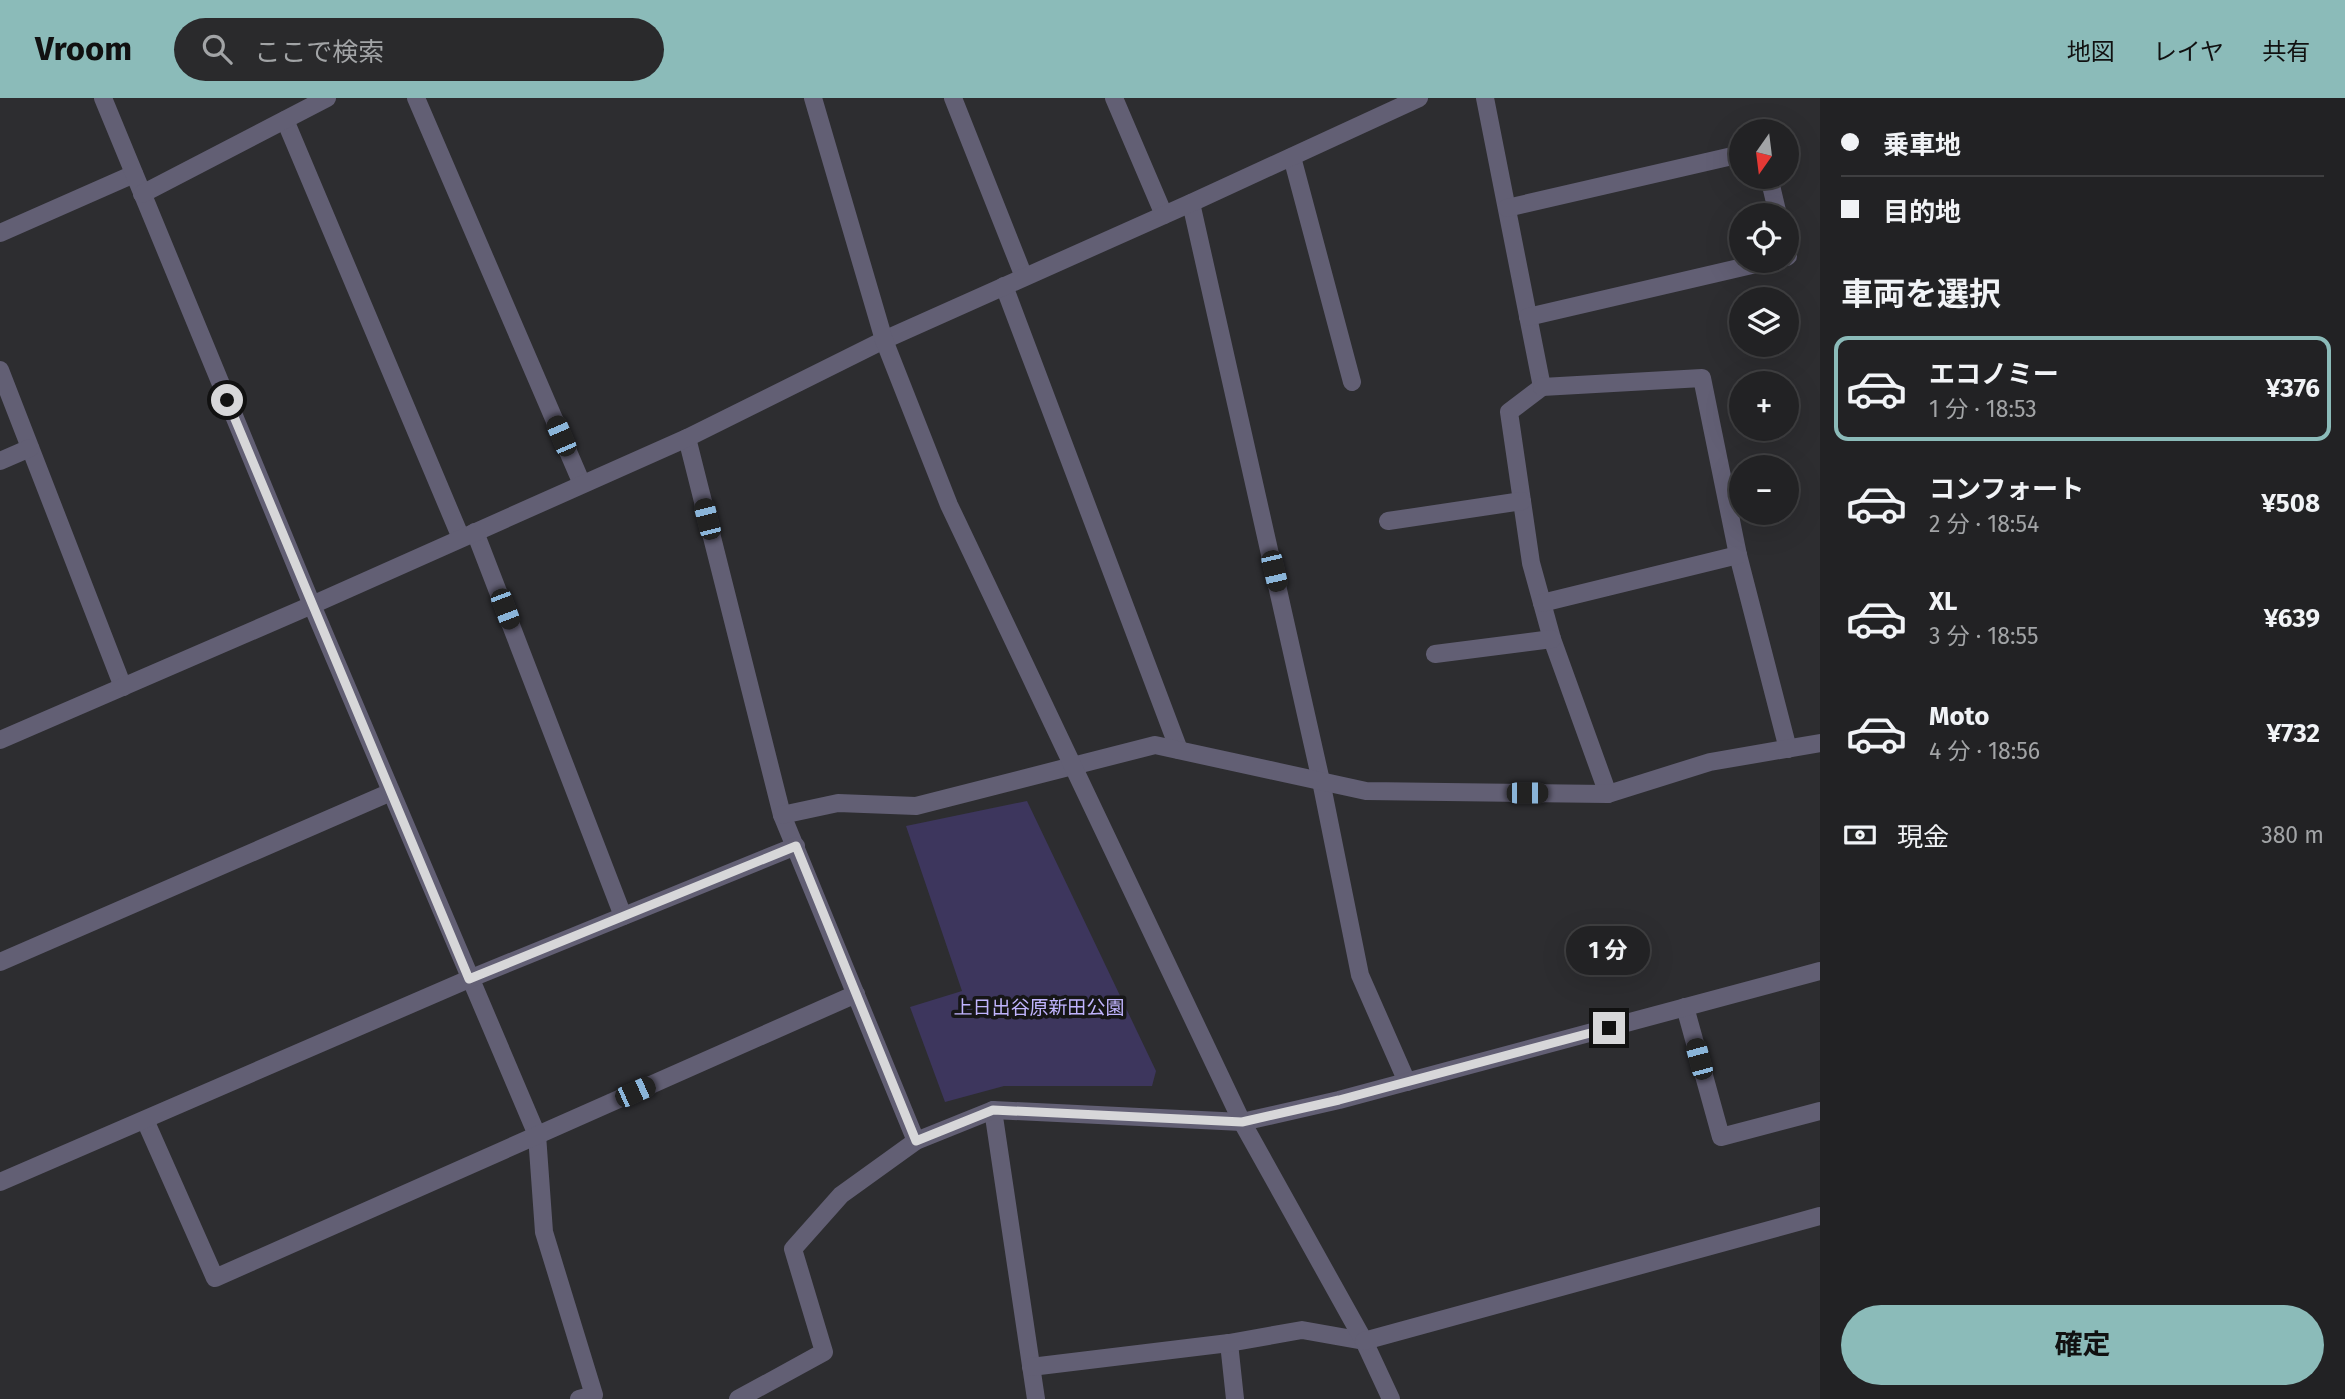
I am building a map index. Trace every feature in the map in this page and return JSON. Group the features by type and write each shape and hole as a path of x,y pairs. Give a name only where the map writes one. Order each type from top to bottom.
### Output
{"street":[{"path":"103,98 312,605 537,1135 544,1232 592,1398"},
{"path":"142,194 327,98"},
{"path":"416,98 582,484"},
{"path":"813,98 884,340 949,505 1242,1122 1364,1341 1391,1399"},
{"path":"953,98 1024,277"},
{"path":"1114,98 1164,215"},
{"path":"0,740 687,438 884,340 1292,157 1383,106 1419,98"},
{"path":"1485,98 1542,387"},
{"path":"285,120 468,535 624,916"},
{"path":"1292,157 1352,382"},
{"path":"1507,208 1729,157"},
{"path":"0,233 134,174"},
{"path":"1191,203 1321,782 1360,975 1407,1082"},
{"path":"1528,317 1729,270"},
{"path":"1004,286 1179,750"},
{"path":"0,370 123,687"},
{"path":"1608,794 1552,639 1531,563 1509,412 1542,387 1702,378 1738,555 1788,749"},
{"path":"687,438 782,815 916,1141"},
{"path":"0,461 30,448"},
{"path":"1388,521 1522,501"},
{"path":"1542,603 1738,555"},
{"path":"1435,654 1552,639"},
{"path":"782,815 838,803 916,806 1154,745 1366,791 1608,794 1710,762 1820,743"},
{"path":"0,962 391,792"},
{"path":"0,1182 469,979 796,846"},
{"path":"738,1399 824,1352 793,1249 841,1195 916,1141 993,1110 1242,1122 1339,1100 1820,971"},
{"path":"145,1119 215,1278 856,994"},
{"path":"1685,1007 1721,1138 1820,1111"},
{"path":"993,1110 1036,1399"},
{"path":"1031,1367 1228,1343 1302,1330 1364,1341 1820,1216"},
{"path":"1228,1343 1235,1399"}],"green space":[{"name":"上日出谷原新田公園","path":"1027,801 1156,1071 1152,1086 1004,1086 945,1102 910,1007 962,991 906,826"}],"route":[{"path":"227,400 469,979 796,846 916,1141 993,1110 1242,1122 1339,1100 1609,1028"}]}
